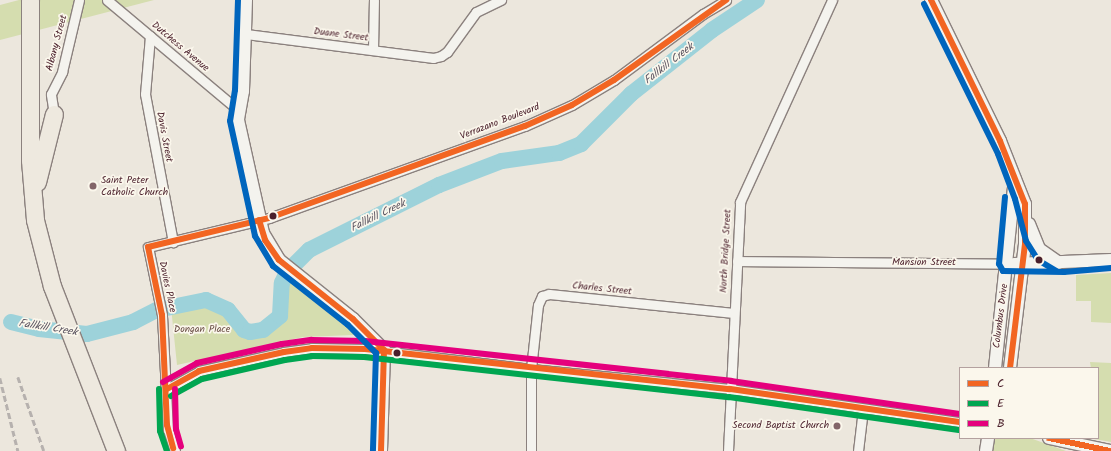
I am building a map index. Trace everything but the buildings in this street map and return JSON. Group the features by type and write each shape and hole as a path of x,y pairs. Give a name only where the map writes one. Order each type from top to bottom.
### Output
{"highway":[{"path":"19,0 20,190 31,254 56,312 88,395 116,451"},
{"path":"30,0 30,160 35,220 56,312"},
{"path":"35,220 37,179 54,114"},
{"path":"88,395 104,451"}],"street":[{"name":"Albany Street","path":"54,114 51,94 62,72 79,0"},
{"name":"Dutchess Avenue","path":"107,0 238,110"},
{"path":"246,0 243,91 238,110 247,169 259,220 265,240 279,260 295,275 353,319 384,350 381,451"},
{"path":"373,50 374,0"},
{"name":"Duane Street","path":"246,34 433,58 441,56 447,52 476,12 500,0"},
{"name":"Verrazano Boulevard","path":"148,246 173,242 259,220 518,128 572,105 614,80 703,14 726,0"},
{"name":"North Bridge Street","path":"728,451 740,202 832,0"},
{"path":"931,0 1003,146 1026,209 1037,246 1047,257 1060,264"},
{"name":"Davis Street","path":"150,36 144,94 173,242"},
{"name":"Columbus Drive","path":"995,367 1015,179"},
{"name":"Columbus Drive","path":"1010,367 1022,264 1026,209"},
{"name":"Davies Place","path":"148,246 162,315 168,430 172,450"},
{"name":"Mansion Street","path":"737,261 1060,264 1111,260"},
{"name":"Charles Street","path":"531,369 538,305 542,296 549,294 734,313"},
{"path":"167,389 199,371 284,352 324,348 384,350 531,369 730,389 959,422"},
{"path":"531,369 531,451"},
{"path":"858,451 863,409"},
{"path":"986,451 988,439"},
{"path":"1055,439 1110,451"}],"green space":[{"path":"19,0 154,0 0,40 0,5"},
{"path":"1111,273 1111,323 1091,322 1091,301 1076,301 1076,275"},
{"name":"Dongan Place","path":"285,277 352,330 354,335 303,337 177,365 171,307 206,300 214,302 232,314 244,330 257,332 271,325 280,316"},
{"path":"1090,362 1111,363 1111,442 1094,439 1099,439 1099,367 1091,367"},
{"path":"994,439 1033,439 1066,451 993,451"}],"waterway":[{"name":"Fallkill Creek","path":"11,322 39,329 87,334 133,322 157,310 206,300 228,310 244,330 250,332 263,330 280,316 282,283 287,272 309,250 439,185 502,161 559,153 581,144 631,94 712,30 757,0"}],"railway":[{"path":"18,377 44,451"},
{"path":"0,378 18,451"}],"transit line":[{"path":"238,0 235,90 230,121 255,236 273,266 348,325 376,353 373,451"},
{"name":"C","path":"148,247 269,218 525,126 572,105 614,80 726,0"},
{"name":"C","path":"931,0 1000,141 1025,204 1025,244 1010,367"},
{"path":"924,4 998,154 1015,199 1026,241 1038,260 1056,271"},
{"path":"1005,197 999,264 1003,271 1064,272 1111,268"},
{"name":"C","path":"259,220 265,240 279,260 353,319 384,350 381,451"},
{"name":"C","path":"148,247 162,315 167,425 173,448"},
{"name":"B","path":"163,382 197,363 282,344 312,340 365,341 731,381 959,414"},
{"name":"C","path":"167,389 199,371 284,352 312,348 365,349 730,389 959,422"},
{"name":"E","path":"171,396 202,379 285,360 312,356 364,357 729,397 959,430"},
{"name":"E","path":"159,389 160,431 167,451"},
{"name":"B","path":"175,389 176,429 181,446"},
{"name":"C","path":"1054,439 1110,451"}],"place":[{"name":"Saint Peter Catholic Church","path":"93,186"},
{"name":"Second Baptist Church","path":"837,426"}]}
